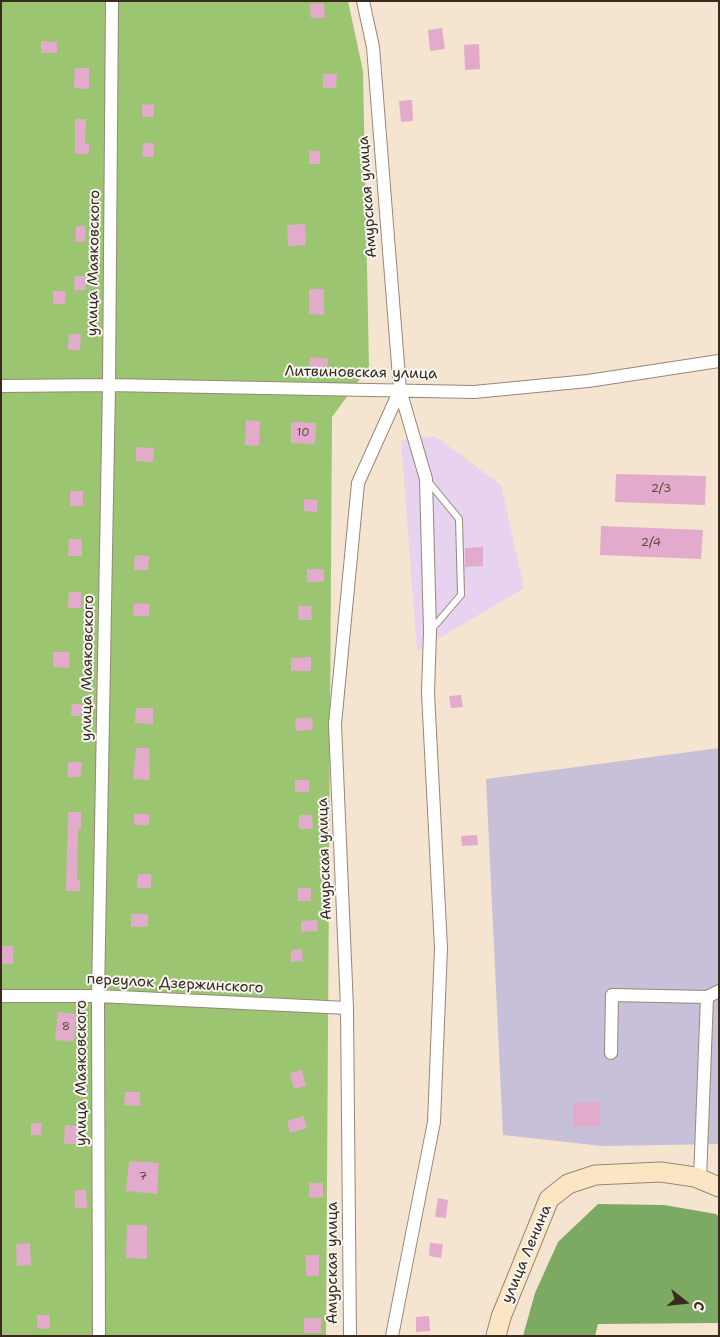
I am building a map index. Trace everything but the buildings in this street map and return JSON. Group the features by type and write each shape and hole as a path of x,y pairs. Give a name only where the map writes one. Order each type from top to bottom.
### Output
{"main road":[{"name":"улица Ленина","path":"496,1336 501,1317 549,1200 568,1184 595,1175 661,1172 700,1179 719,1187"}],"street":[{"name":"улица Маяковского","path":"99,1336 98,996 109,385 112,1"},
{"name":"Амурская улица","path":"363,1 373,47 400,390 426,479 430,632 428,693 441,948 434,1122 392,1336"},
{"name":"Литвиновская улица","path":"1,386 109,385 474,392 588,381 719,361"},
{"name":"Амурская улица","path":"350,1336 348,1008 335,724 358,483 400,390"},
{"path":"611,1053 612,995 706,997 719,991"},
{"name":"переулок Дзержинского","path":"1,996 98,996 348,1008"},
{"path":"700,1179 706,997"}],"lane":[{"path":"426,479 459,519 461,595 430,632"}],"shaded area":[{"path":"435,436 501,485 524,588 417,651 401,440"},
{"path":"719,748 719,1144 602,1146 503,1135 486,779"}],"green space":[{"path":"1,1 348,1 363,71 369,367 332,417 326,1336 1,1336"},
{"path":"598,1204 664,1205 716,1214 719,1217 719,1323 598,1324 595,1336 523,1336 535,1293 558,1242"}]}
